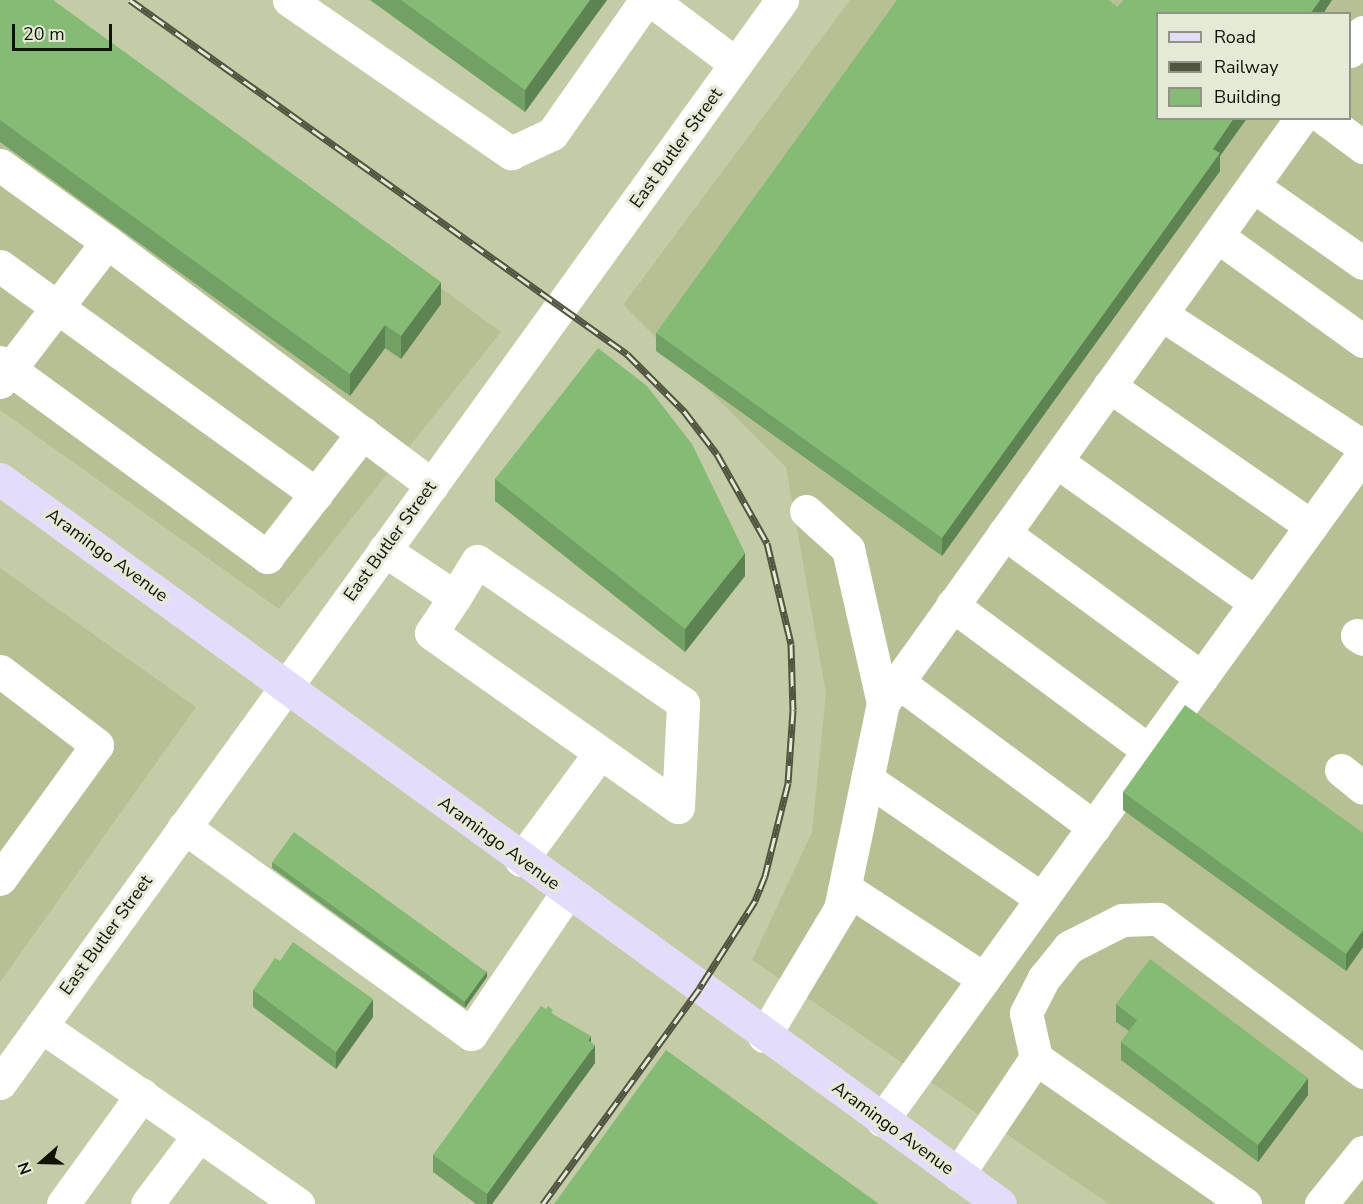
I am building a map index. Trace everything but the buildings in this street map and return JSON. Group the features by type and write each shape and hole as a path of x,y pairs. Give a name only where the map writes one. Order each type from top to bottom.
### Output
{"main road":[{"name":"Aramingo Avenue","path":"0,478 286,684 521,860 1000,1204"}],"street":[{"path":"289,0 511,153 552,134 646,0"},
{"path":"651,0 736,64"},
{"name":"East Butler Street","path":"0,1083 782,0"},
{"path":"1351,50 1363,32"},
{"path":"764,1036 840,909 867,779 890,692 1300,120"},
{"path":"1327,120 1363,147"},
{"path":"0,165 432,484"},
{"path":"1253,186 1363,263"},
{"path":"1217,236 1363,342"},
{"path":"107,242 57,307 3,371 267,557 363,434"},
{"path":"0,266 316,494"},
{"path":"1161,314 1363,446"},
{"path":"1109,386 1311,526"},
{"path":"882,1120 1363,454"},
{"path":"1056,461 1256,603"},
{"path":"806,511 848,549 890,692 1094,827"},
{"path":"1004,533 1202,678"},
{"path":"384,550 455,597"},
{"path":"477,561 683,703 678,807 431,633 455,597 477,561"},
{"path":"952,605 1149,751"},
{"path":"0,671 97,745 0,879"},
{"path":"521,860 600,753"},
{"path":"867,779 1042,900"},
{"path":"184,827 471,1034 567,893"},
{"path":"844,888 984,979"},
{"path":"1245,1204 1036,1058 1026,1012 1044,978 1069,947 1122,920 1158,919 1363,1072"},
{"path":"41,1026 298,1204"},
{"path":"958,1174 1036,1058"},
{"path":"63,1204 142,1095"},
{"path":"147,1204 199,1135"},
{"path":"1321,1204 1363,1152"}],"shaded area":[{"path":"0,0 48,0 501,332 279,609 0,410"},
{"path":"850,0 1363,0 1363,1204 1109,1204 752,960 812,832 826,693 786,467 623,305"},
{"path":"0,568 196,707 0,982"}],"railway":[{"path":"130,0 627,354 684,411 717,454 767,543 791,644 793,710 788,783 765,876 755,901 699,989 543,1204"}]}
